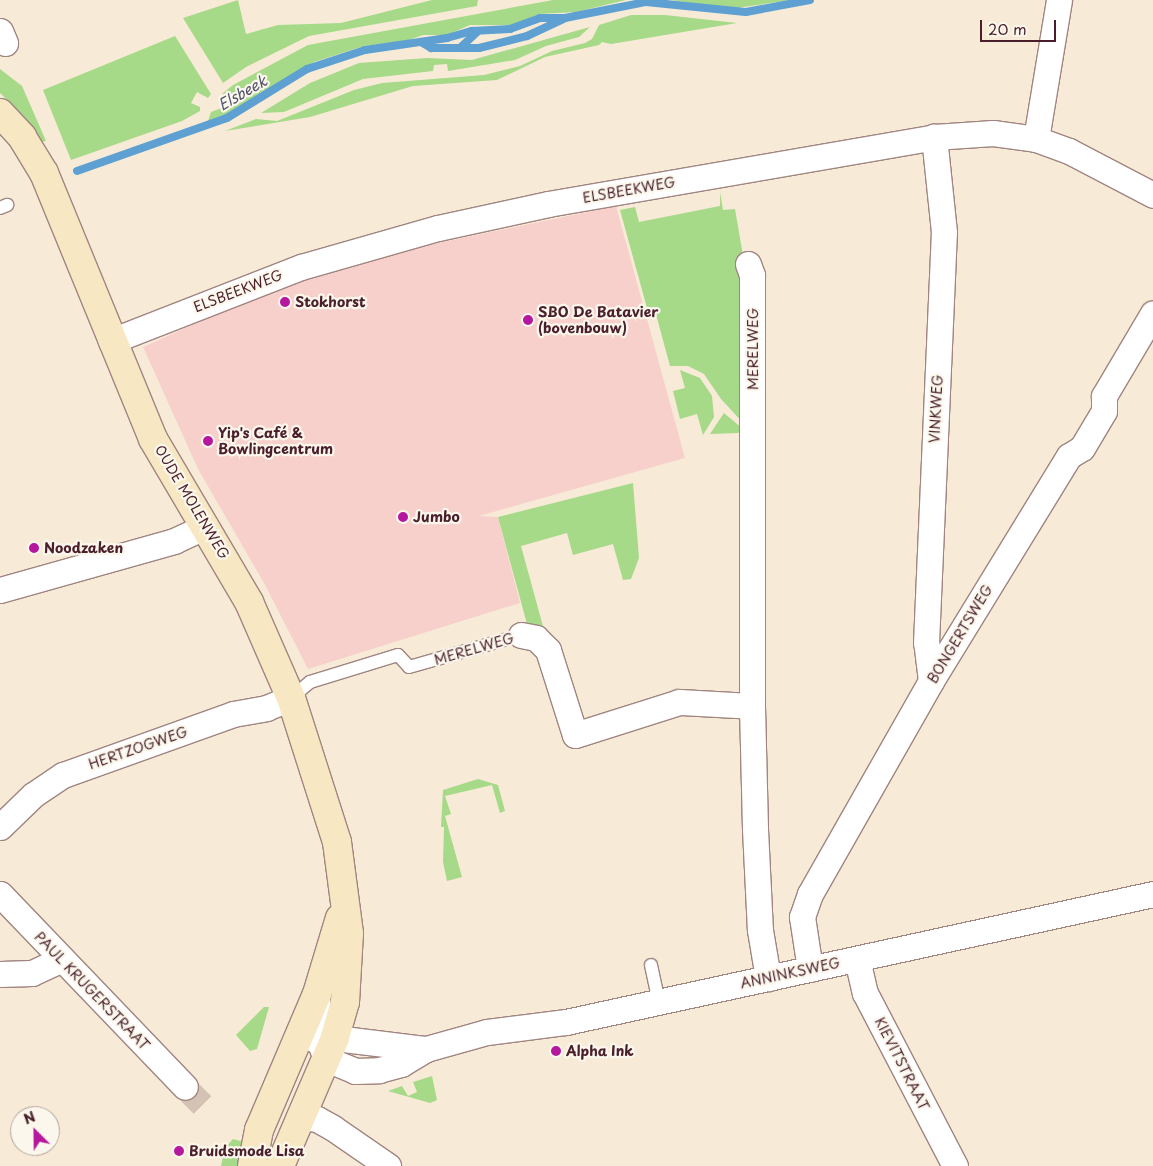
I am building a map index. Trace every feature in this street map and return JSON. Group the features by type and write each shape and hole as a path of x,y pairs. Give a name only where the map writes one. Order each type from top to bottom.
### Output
{"main road":[{"name":"OUDE MOLENWEG","path":"0,114 22,137 44,173 111,341 153,439 206,526 249,602 291,698 337,842 344,907 349,933 345,1002 319,1044 299,1116 280,1166"},
{"name":"OUDE MOLENWEG","path":"319,1044 317,994 344,907"},
{"path":"252,1166 259,1130 319,1044"}],"street":[{"path":"1036,139 1060,0"},
{"name":"ELSBEEKWEG","path":"111,341 301,267 438,228 548,204 934,138 993,133 1036,139 1069,151 1153,195"},
{"name":"VINKWEG","path":"931,681 926,643 944,232 934,138"},
{"name":"MERELWEG","path":"748,264 752,275 752,706 760,930 768,978"},
{"name":"BONGERTSWEG","path":"810,969 802,917 810,894 931,681 1069,456 1082,448 1104,411 1104,396 1153,313"},
{"path":"0,590 174,541 206,526"},
{"name":"MERELWEG","path":"521,635 536,638 548,650 575,735 679,702 752,706"},
{"name":"HERTZOGWEG","path":"0,827 33,795 63,775 233,714 266,708 291,698"},
{"name":"PAUL KRUGERSTRAAT","path":"0,894 185,1087"},
{"name":"ANNINKSWEG","path":"319,1044 355,1071 379,1070 401,1064 426,1049 487,1032 566,1022 1153,894"},
{"path":"0,974 32,974 62,959"},
{"name":"KIEVITSTRAAT","path":"857,959 865,993 955,1166"},
{"name":"ANNINKSWEG","path":"319,1044 363,1042 426,1049"},
{"path":"299,1116 317,1119 387,1165"}],"lane":[{"name":"MERELWEG","path":"291,698 310,682 398,655 409,667 521,635"},
{"path":"651,965 659,1002"}],"shaded area":[{"path":"616,206 685,458 479,516 498,517 520,603 308,669 264,583 198,469 143,347 291,281 390,253"}],"green space":[{"path":"238,0 246,34 278,25 341,23 432,0 478,0 477,6 309,36 246,67 223,83 183,18"},
{"path":"553,0 626,0 576,12 539,14 512,25 470,25 447,35 423,35 406,41 364,46 314,62 232,114 208,121 211,112 227,106 229,99 222,94 233,85 308,45"},
{"path":"671,0 791,0 730,9"},
{"path":"631,15 665,15 737,23 611,44 602,42 599,45 545,57 497,80 413,86 310,117 225,131 256,119 277,121 354,90 382,83 484,75 520,66 552,51 585,43 592,39 599,25"},
{"path":"590,27 579,37 546,46 515,60 448,71 447,64 434,65 433,71 363,79 284,112 261,113 310,83 359,63 427,58 472,60"},
{"path":"175,36 211,94 208,98 197,92 191,103 200,107 200,111 182,121 71,160 43,90"},
{"path":"0,69 22,86 46,141 41,142 16,108 0,93"},
{"path":"720,192 723,210 735,209 745,267 746,426 721,399 704,374 688,366 670,366 654,307 647,308 620,210 635,207 639,222 720,206"},
{"path":"680,370 700,378 712,396 714,417 703,435 697,414 680,419 673,391 685,388"},
{"path":"724,413 743,429 738,433 710,434"},
{"path":"633,483 639,558 631,579 623,580 613,544 573,555 567,533 521,546 544,630 527,624 498,517"},
{"path":"478,779 498,785 505,811 500,813 492,785 445,796 451,814 445,816 462,877 447,881 443,862 444,827 441,827 443,790"},
{"path":"264,1007 269,1007 257,1049 250,1051 236,1035"},
{"path":"432,1076 437,1100 430,1103 388,1091 402,1086 408,1096 417,1092 413,1082"},
{"path":"233,1139 248,1143 241,1166 221,1166 225,1148"}],"waterway":[{"name":"Elsbeek","path":"77,171 227,118 307,69 365,50 447,38 472,31 510,29 540,18 565,18 646,2 746,12 810,0"},
{"name":"Elsbeek","path":"421,42 431,48 479,48 527,36 563,19"},
{"path":"461,47 478,31"}],"tunnel":[{"path":"185,1087 210,1112"}],"place":[{"name":"Stokhorst","path":"285,302"},
{"name":"SBO De Batavier (bovenbouw)","path":"528,320"},
{"name":"Yip's Café & Bowlingcentrum","path":"208,441"},
{"name":"Jumbo","path":"403,517"},
{"name":"Noodzaken","path":"34,548"},
{"name":"Alpha Ink","path":"556,1051"},
{"name":"Bruidsmode Lisa","path":"179,1151"}]}
